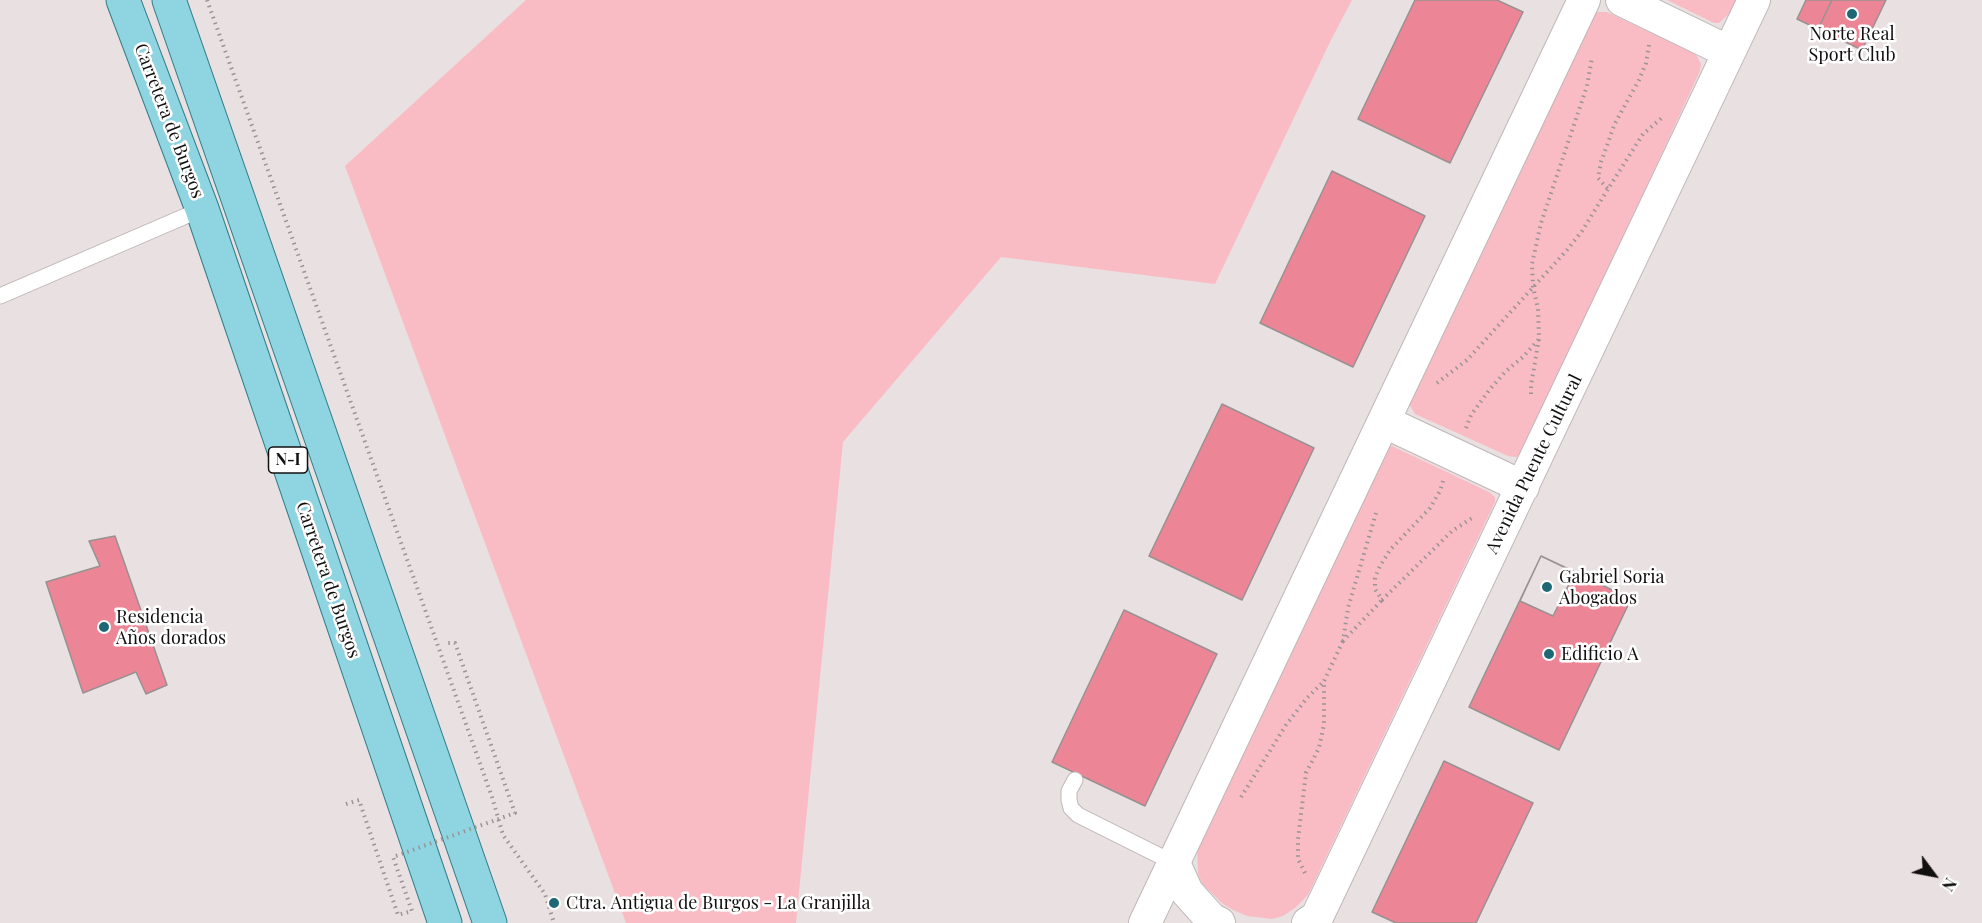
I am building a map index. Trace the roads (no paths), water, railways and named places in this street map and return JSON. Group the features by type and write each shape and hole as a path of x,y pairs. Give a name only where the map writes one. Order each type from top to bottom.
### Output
{"main road":[{"name":"Carretera de Burgos","path":"123,0 202,209 445,923"},
{"name":"Carretera de Burgos","path":"169,0 490,923"}],"street":[{"path":"1145,923 1584,0"},
{"path":"1622,0 1729,52"},
{"name":"Avenida Puente Cultural","path":"1321,914 1754,0"},
{"path":"1385,422 1523,488"},
{"path":"1174,863 1187,892 1211,919 1219,923"}],"lane":[{"path":"0,296 202,209"},
{"path":"1074,780 1069,791 1069,800 1071,808 1078,815 1174,863"}],"place":[{"name":"Norte Real Sport Club","path":"1852,14"},
{"name":"Gabriel Soria Abogados","path":"1547,587"},
{"name":"Residencia Años dorados","path":"104,627"},
{"name":"Edificio A","path":"1549,654"},
{"name":"Ctra. Antigua de Burgos - La Granjilla","path":"554,903"}]}
